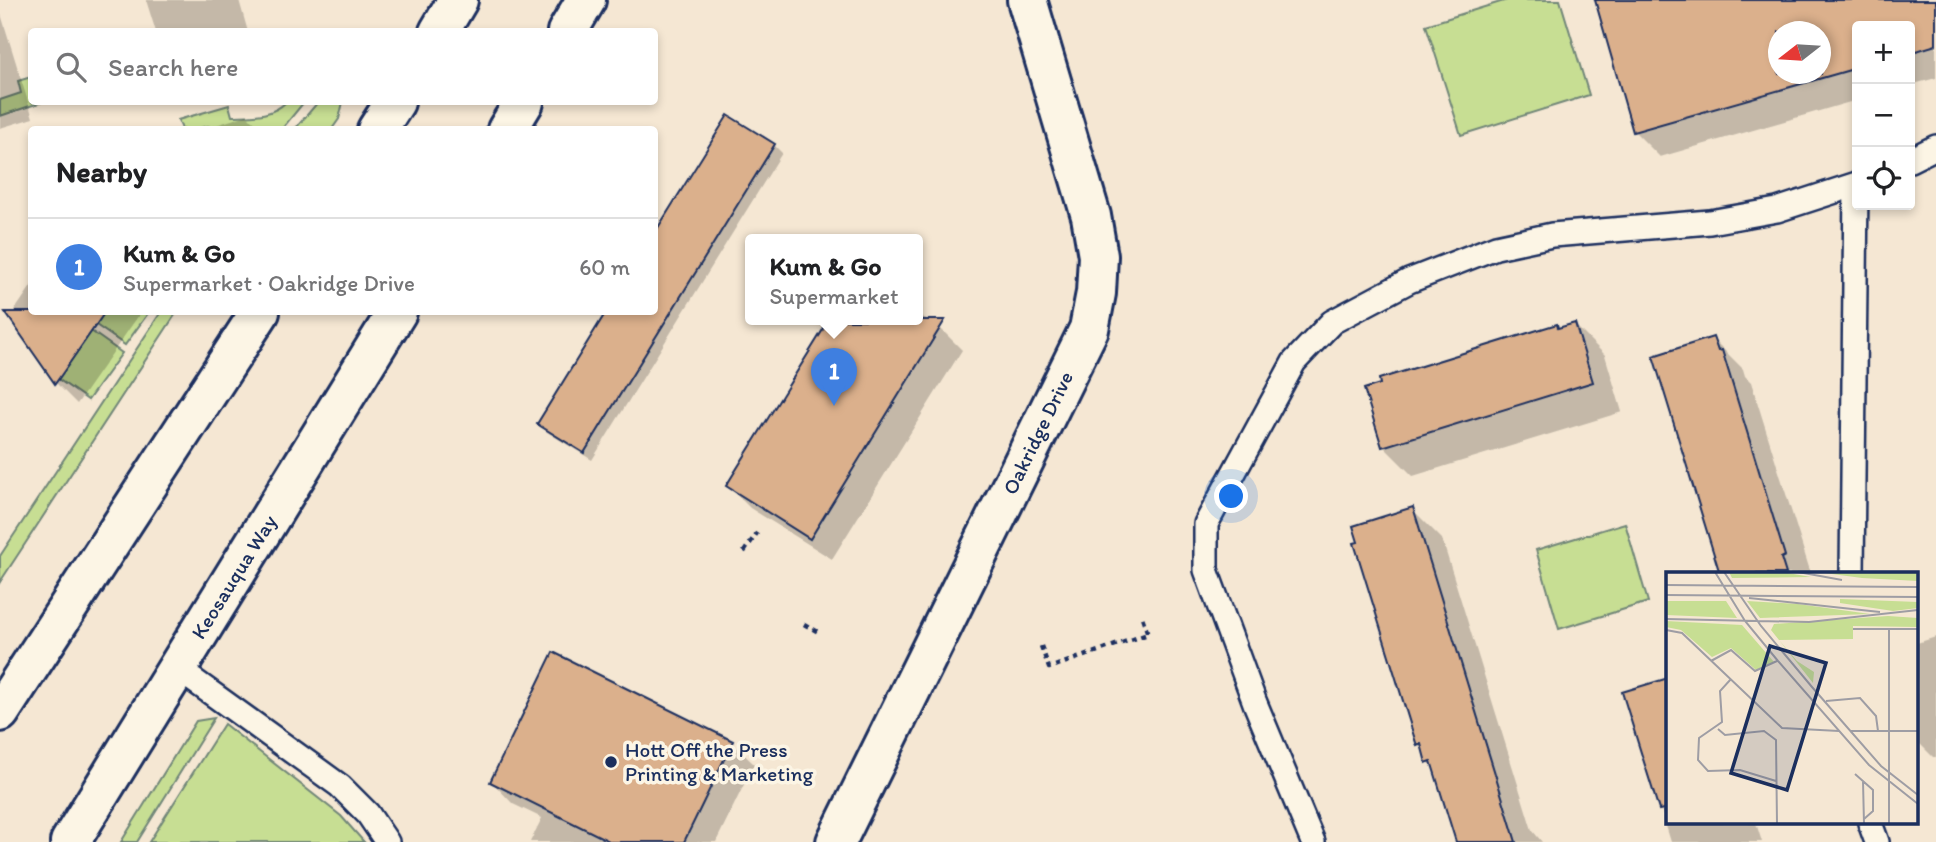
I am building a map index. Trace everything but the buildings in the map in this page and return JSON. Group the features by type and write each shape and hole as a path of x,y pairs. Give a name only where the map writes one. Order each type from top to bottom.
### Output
{"main road":[{"path":"441,28 458,0"},
{"path":"569,28 586,0"},
{"name":"Oakridge Drive","path":"836,842 1089,329 1096,293 1098,256 1091,216 1027,0"},
{"path":"380,126 393,105"},
{"path":"509,126 522,105"},
{"path":"0,712 258,315"},
{"name":"Keosauqua Way","path":"70,842 395,315"}],"lane":[{"path":"1915,158 1936,147"},
{"path":"1313,842 1255,703 1206,570 1206,524 1294,362 1332,321 1409,281 1496,247 1552,235 1710,222 1777,210 1852,187"},
{"path":"1853,572 1857,210"},
{"path":"178,669 340,786 368,814 387,842"},
{"path":"1870,824 1877,842"}],"path":[{"path":"744,552 757,533"},
{"path":"1041,646 1049,668 1148,634 1141,614"},
{"path":"804,624 820,633"}],"green space":[{"path":"1507,0 1560,0 1589,95 1461,135 1426,25"},
{"path":"28,78 28,105 33,105 0,116 0,100 21,93 18,81"},
{"path":"229,105 232,116 261,114 280,107 302,105 284,126 181,126 178,120"},
{"path":"315,105 342,105 334,126 298,126"},
{"path":"147,315 125,345 96,325 95,316"},
{"path":"159,315 175,315 0,582 0,556"},
{"path":"91,331 122,353 88,400 58,379"},
{"path":"1625,523 1648,602 1559,629 1536,550"},
{"path":"214,718 137,842 121,842 196,721"},
{"path":"224,724 341,816 364,842 149,842"}],"place":[{"name":"Kum & Go","path":"834,406"},
{"name":"Hott Off the Press Printing & Marketing","path":"611,762"}]}
